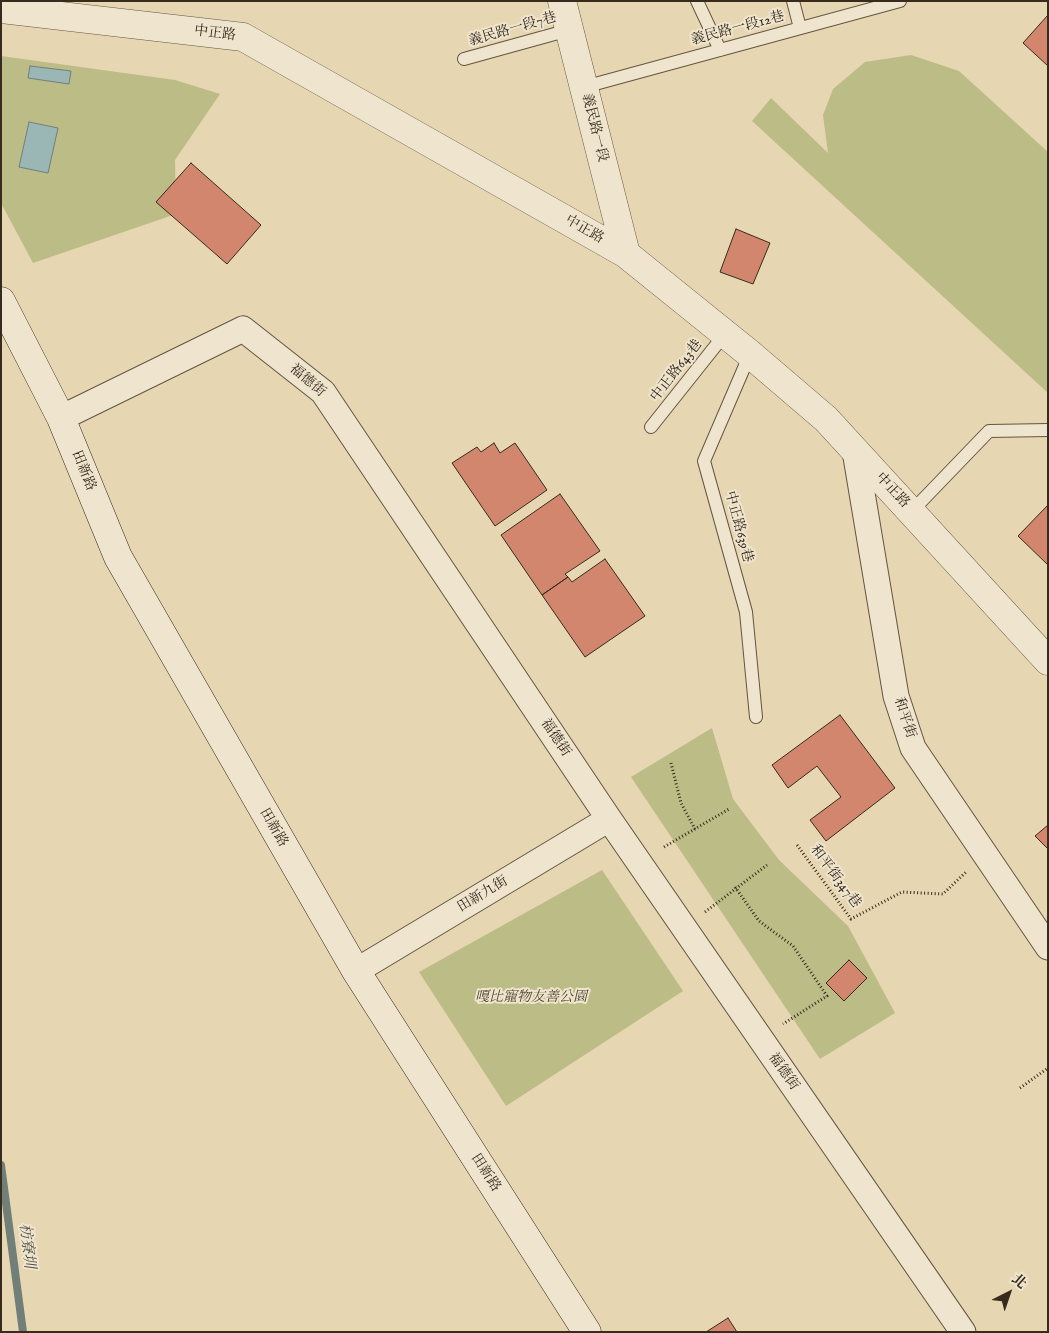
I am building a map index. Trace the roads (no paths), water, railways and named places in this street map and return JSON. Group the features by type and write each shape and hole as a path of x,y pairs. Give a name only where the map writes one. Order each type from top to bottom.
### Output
{"street":[{"name":"義民路一段","path":"562,1 626,254"},
{"name":"中正路","path":"1,9 243,37 626,254 750,354 826,419 1048,661"},
{"name":"田新路","path":"1,301 61,418 118,557 356,971 587,1332"},
{"name":"福德街","path":"61,418 242,329 323,392 609,818 962,1332"},
{"name":"和平街","path":"855,451 896,696 913,748 1048,947"},
{"name":"田新九街","path":"356,971 609,818"}],"lane":[{"path":"697,1 720,50"},
{"path":"793,1 800,28"},
{"name":"義民路一段12巷","path":"584,87 900,1"},
{"name":"義民路一段7巷","path":"464,59 569,30"},
{"name":"中正路643巷","path":"651,427 725,334"},
{"name":"中正路639巷","path":"750,354 704,461 746,612 756,717"},
{"path":"912,512 989,431 1048,430"}],"water":[{"path":"30,66 71,71 69,84 28,78"},
{"path":"29,122 58,128 48,173 19,167"}],"waterway":[{"name":"枋寮圳","path":"1,1165 23,1332"}],"park label":[{"name":"嘎比寵物友善公園","path":"531,998"}]}
